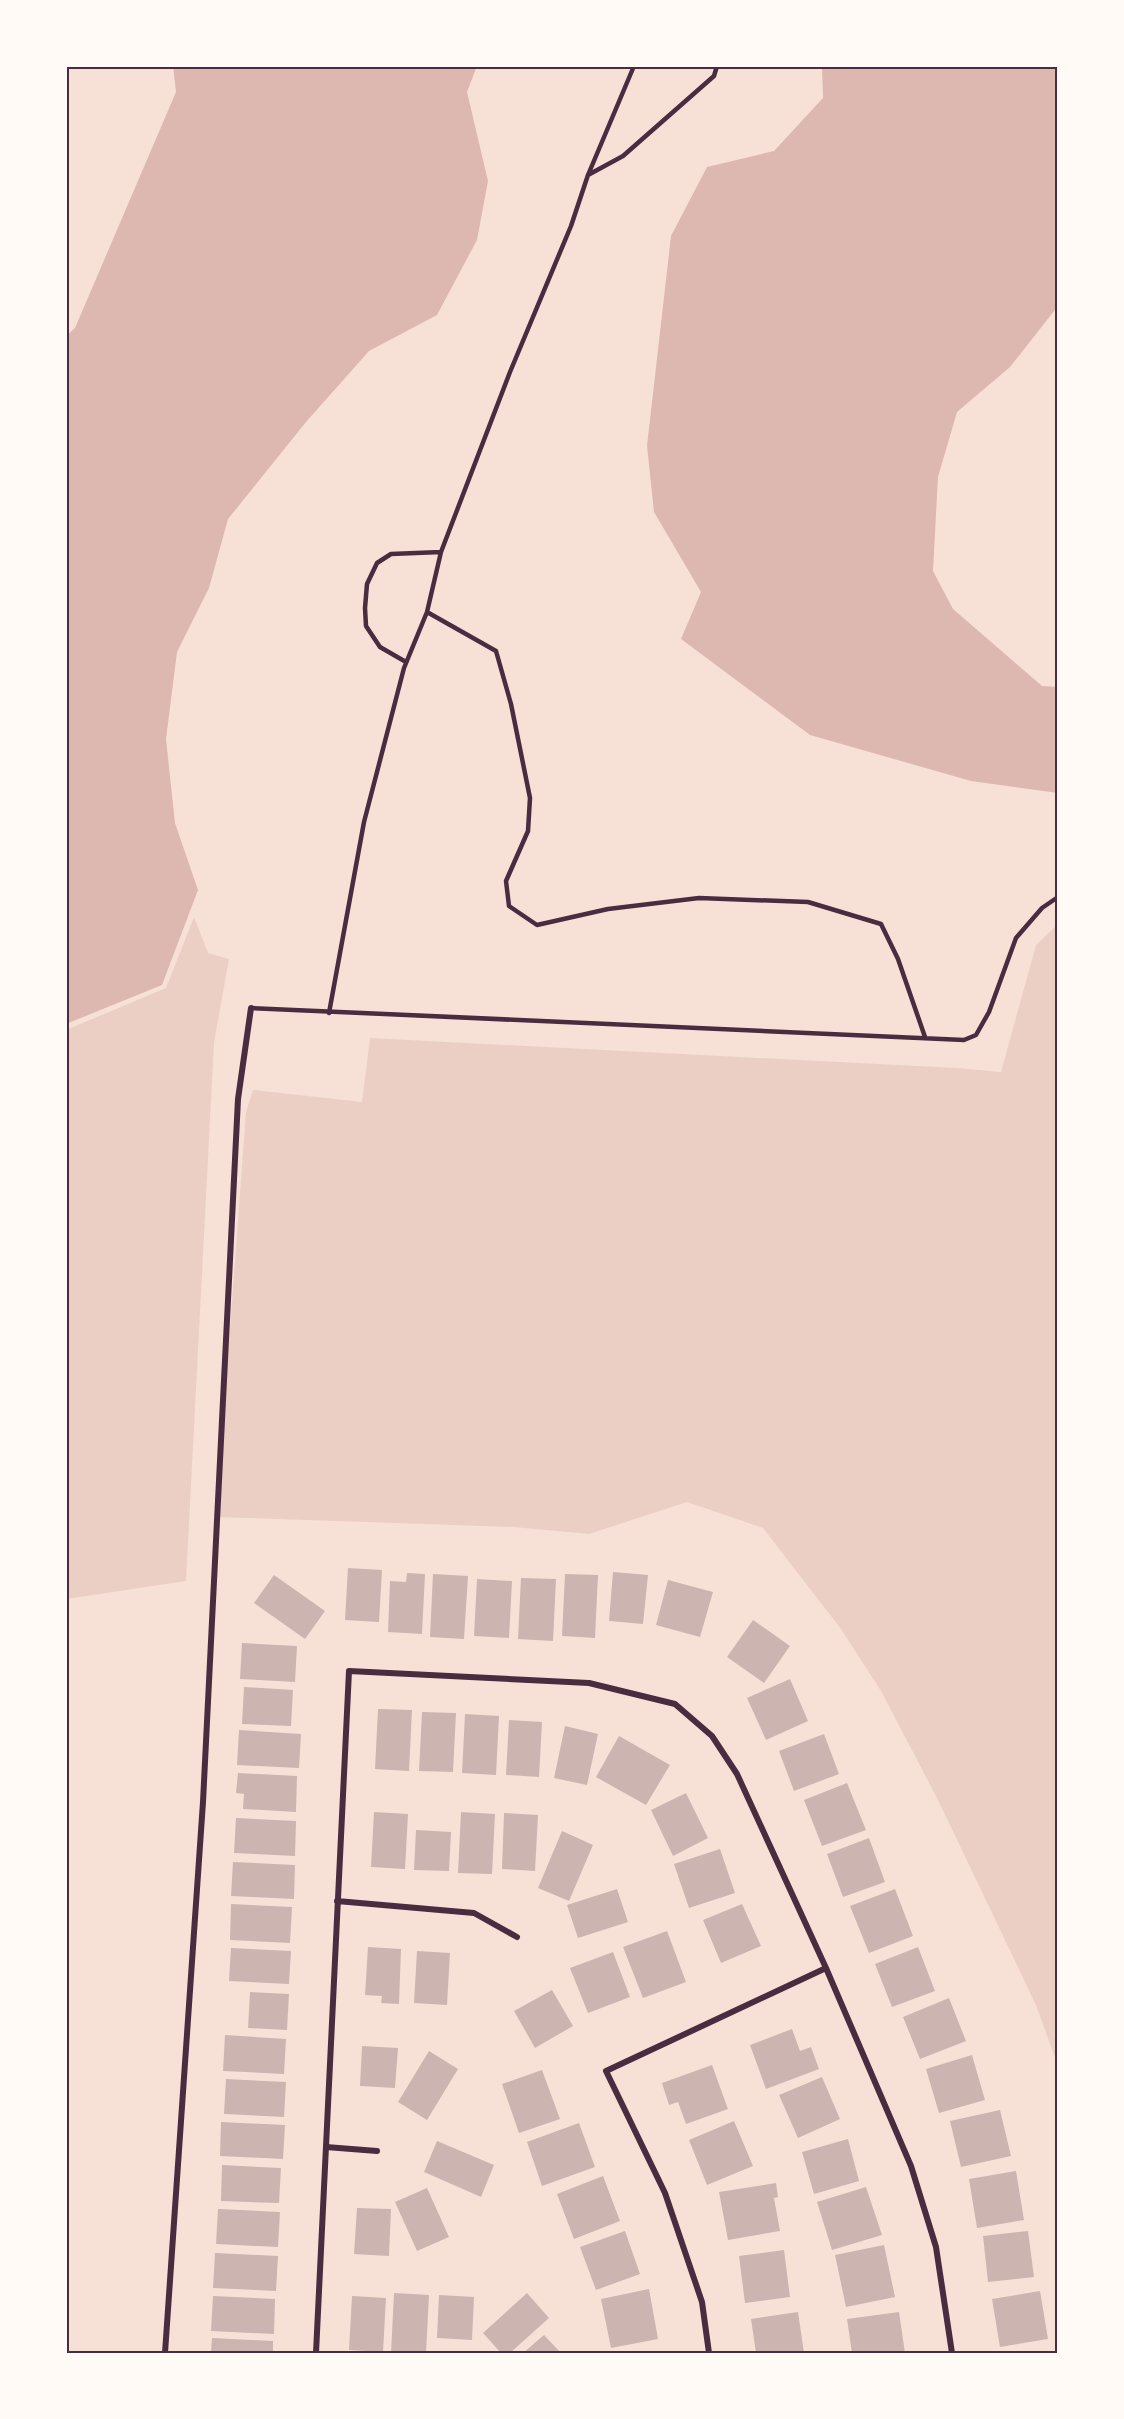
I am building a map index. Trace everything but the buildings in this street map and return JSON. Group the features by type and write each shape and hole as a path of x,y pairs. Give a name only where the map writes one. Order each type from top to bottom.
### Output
{"street":[{"path":"165,2353 203,1802 238,1099 251,1008"},
{"path":"316,2353 349,1671 589,1683 675,1704 712,1736 737,1774 826,1968 911,2166 936,2247 952,2353"},
{"path":"338,1901 474,1913 517,1937"},
{"path":"709,2353 702,2302 665,2193 606,2071 826,1968"},
{"path":"326,2147 377,2151"}],"lane":[{"path":"329,1013 364,822 406,662 427,612 441,552 510,372 571,226 588,175 634,66"},
{"path":"588,175 623,156 714,76 717,66"},
{"path":"406,662 380,647 366,626 367,584 377,563 391,554 441,552"},
{"path":"427,612 496,651 502,672 530,798 528,831 506,881 508,906 537,925 608,909 699,898 808,902 850,913 881,924 898,959 925,1037"},
{"path":"251,1008 964,1040 976,1035 989,1012 1016,938 1042,908 1058,897"}],"shaded area":[{"path":"173,66 477,66 467,92 488,181 477,240 437,315 369,351 306,422 228,519 209,588 177,652 166,739 175,823 198,890 162,985 66,1024 66,336 75,328 176,92"},
{"path":"822,66 1058,66 1058,306 1010,367 957,412 938,477 933,571 953,609 1042,686 1058,687 1058,793 971,781 810,735 681,639 701,592 654,512 647,446 671,236 707,167 774,151 823,98"},
{"path":"194,917 208,953 229,959 214,1043 186,1581 66,1599 66,1030 166,988"},
{"path":"1058,924 1058,2066 1036,2005 937,1798 881,1691 841,1629 763,1528 687,1502 589,1534 513,1527 216,1517 246,1112 253,1090 362,1102 370,1038 1001,1072 1036,945"}]}
